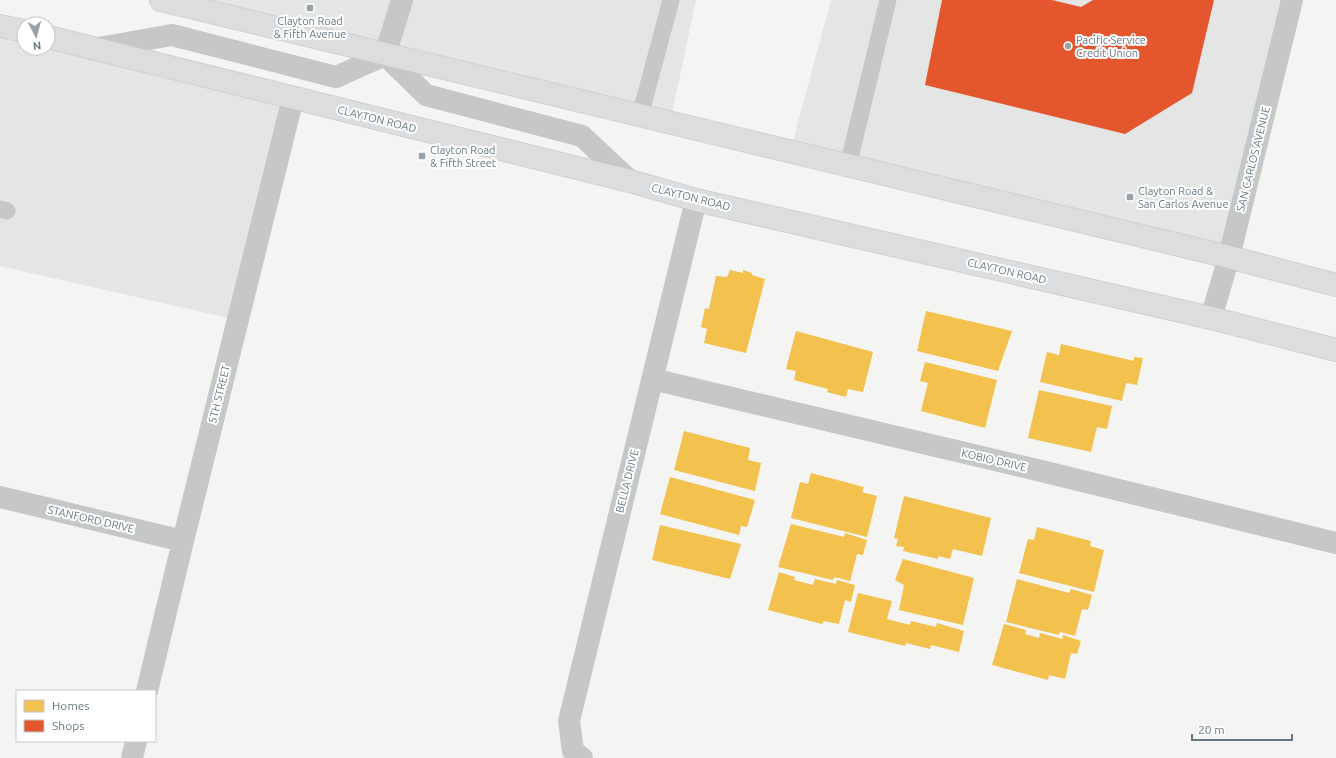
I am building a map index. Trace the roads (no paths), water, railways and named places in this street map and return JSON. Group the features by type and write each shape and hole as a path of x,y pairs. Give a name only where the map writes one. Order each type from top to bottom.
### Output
{"main road":[{"path":"161,0 1229,257 1336,285"},
{"path":"0,26 16,30"},
{"name":"CLAYTON ROAD","path":"56,39 630,181 696,200 1211,318 1336,350"}],"street":[{"path":"93,49 172,35 336,77 385,55 402,0"},
{"name":"SAN CARLOS AVENUE","path":"1211,318 1229,257 1292,0"},
{"path":"385,55 426,95 582,136 630,181"},
{"name":"5TH STREET","path":"147,690 293,98"},
{"name":"BELLA DRIVE","path":"582,758 573,751 569,721 696,200"},
{"name":"KOBIO DRIVE","path":"652,379 1033,469 1336,543"},
{"name":"STANFORD DRIVE","path":"0,497 183,541"},
{"path":"132,758 136,742"}],"lane":[{"path":"640,116 671,0"},
{"path":"848,166 888,0"}],"place":[{"name":"Clayton Road & Fifth Avenue","path":"310,8"},
{"name":"Pacific Service Credit Union","path":"1068,46"},
{"name":"Clayton Road & Fifth Street","path":"422,156"},
{"name":"Clayton Road & San Carlos Avenue","path":"1130,197"}]}
